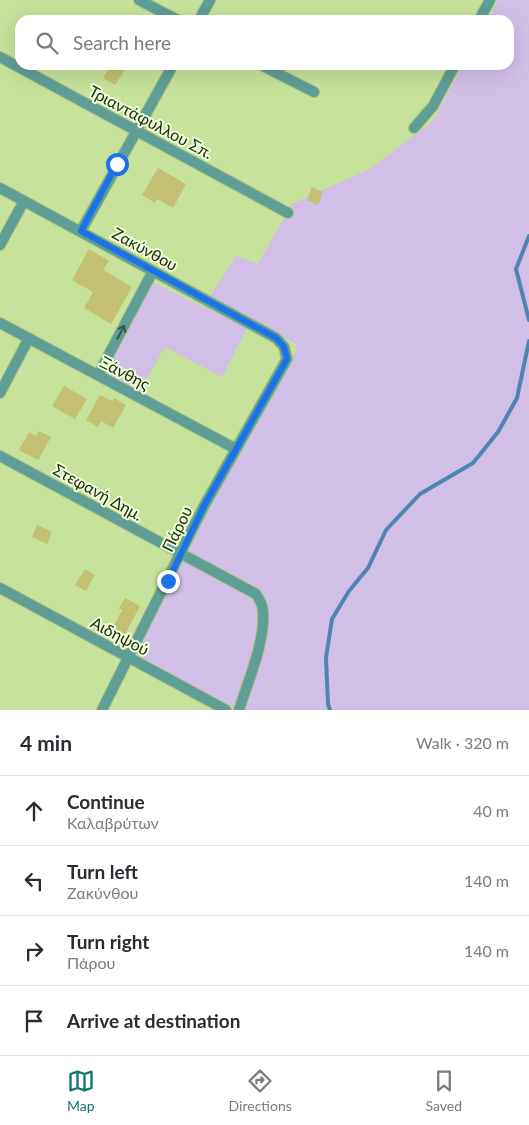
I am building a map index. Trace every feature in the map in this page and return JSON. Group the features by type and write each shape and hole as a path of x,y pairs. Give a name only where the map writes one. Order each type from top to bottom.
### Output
{"street":[{"path":"139,0 168,15"},
{"path":"202,15 210,0"},
{"path":"482,15 490,0"},
{"name":"Τριαντάφυλλου Σπ.","path":"0,57 15,65"},
{"name":"Τριαντάφυλλου Σπ.","path":"24,70 288,213"},
{"path":"81,231 170,70"},
{"path":"271,70 314,92"},
{"path":"414,128 432,106 453,70"},
{"name":"Ζακύνθου","path":"0,188 276,338"},
{"path":"0,246 24,201"},
{"path":"98,375 152,271"},
{"name":"Ξάνθης","path":"0,322 236,449"},
{"path":"0,394 29,338"},
{"name":"Πάρου","path":"102,710 204,506 287,359 284,347 276,338"},
{"name":"Στεφανή Δημ.","path":"0,456 256,594 264,610 263,627 257,654 239,710"},
{"name":"Αιδηψού","path":"0,588 226,710"}],"shaded area":[{"path":"498,0 529,0 529,710 238,710 136,656 210,502 296,351 296,344 251,320 222,377 165,347 138,394 102,376 152,282 203,307 236,256 258,264 292,204 370,169 433,121 460,70 514,70 514,15 490,15"}],"building":[{"path":"108,70 125,70 115,85 103,78"},
{"path":"158,168 186,184 173,208 157,199 155,203 142,195"},
{"path":"312,187 323,192 318,205 307,200"},
{"path":"89,249 109,261 103,270 132,287 111,324 84,308 93,292 72,280"},
{"path":"64,386 87,399 75,419 52,406"},
{"path":"100,395 112,401 114,398 126,405 113,428 101,421 98,427 86,420"},
{"path":"39,431 51,437 38,460 19,450 29,432 36,436"},
{"path":"37,525 52,532 47,544 32,537"},
{"path":"85,569 95,575 86,591 75,585"},
{"path":"125,598 140,606 123,638 111,631 122,610 119,608"}],"waterway":[{"path":"529,236 516,269 529,320"},
{"path":"330,710 328,704 326,658 332,619 349,591 368,568 386,530 420,494 473,463 498,432 517,398 529,341"}],"route":[{"path":"117,164 81,231 276,338 284,347 287,359 204,506 168,581"}]}
